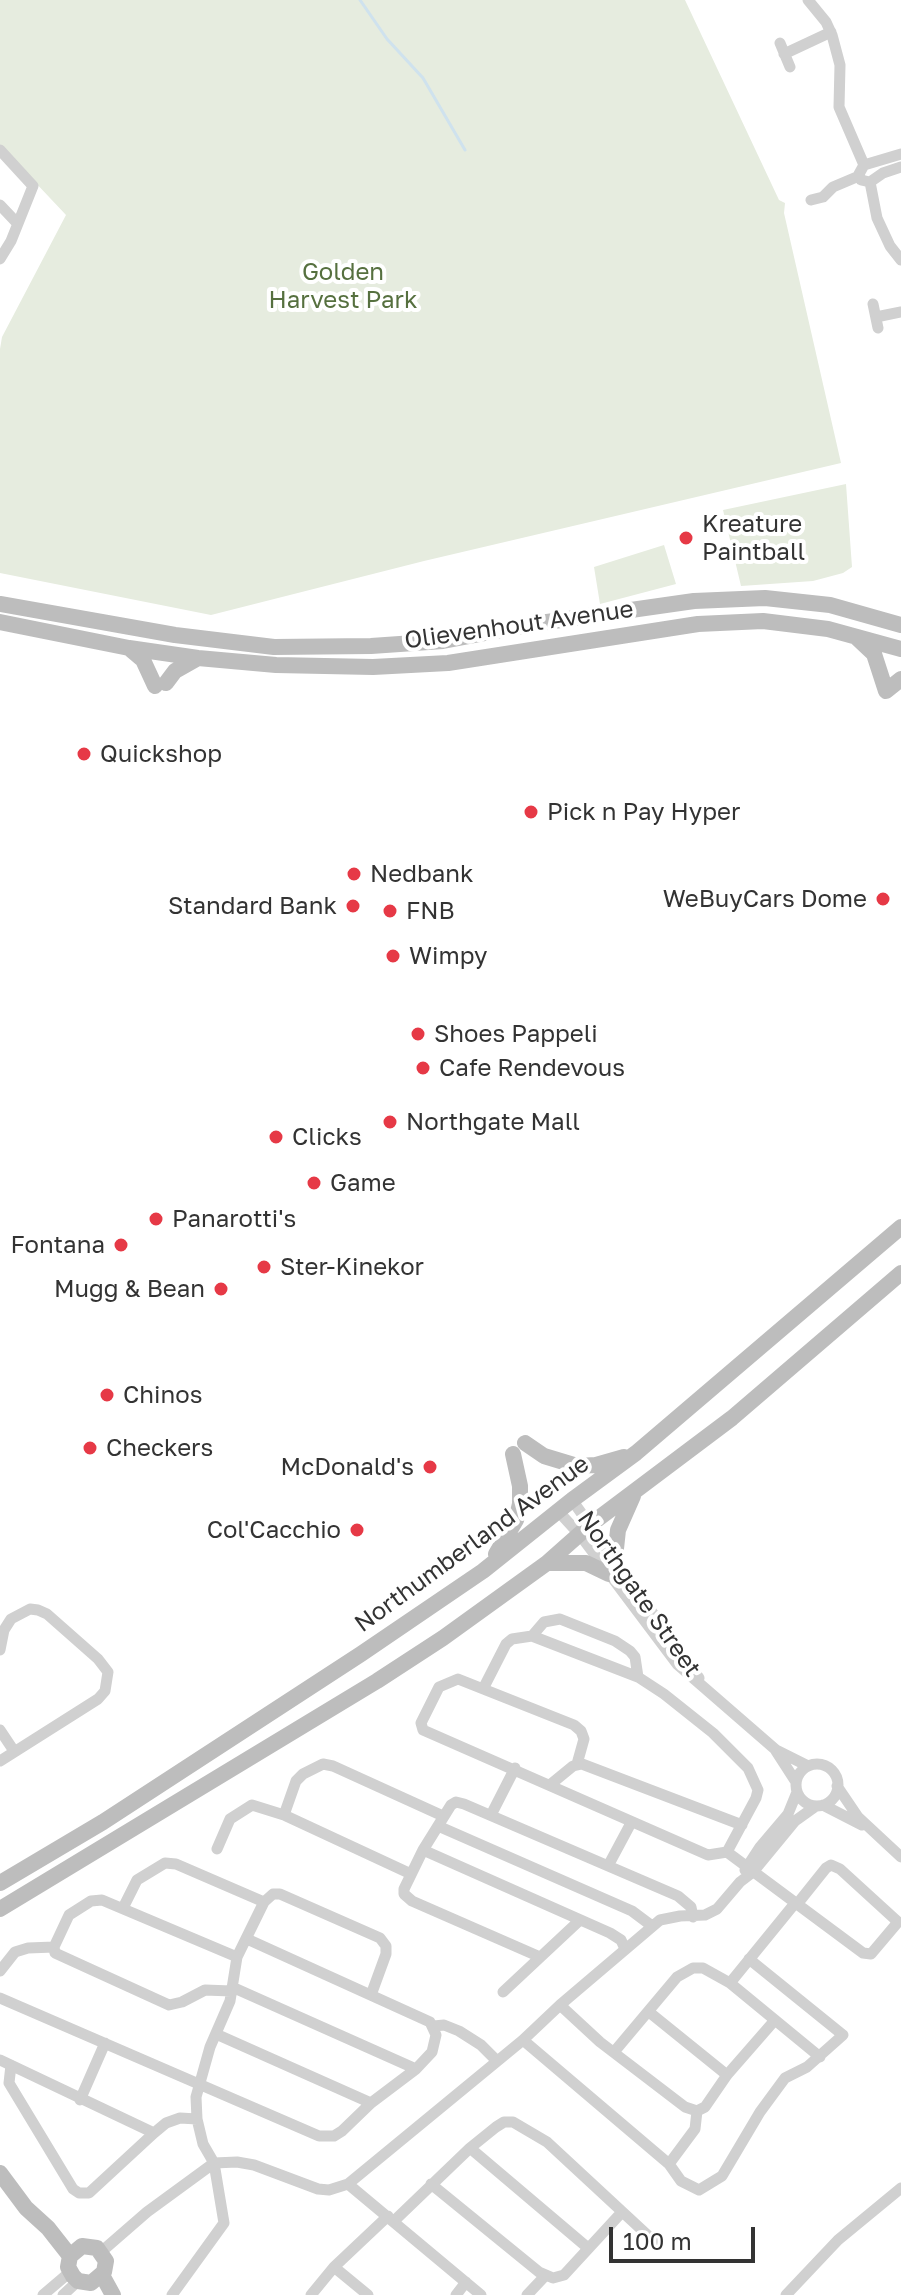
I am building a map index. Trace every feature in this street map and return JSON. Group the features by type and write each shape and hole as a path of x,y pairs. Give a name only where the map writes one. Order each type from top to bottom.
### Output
{"main road":[{"name":"Olievenhout Avenue","path":"0,604 163,633 274,647 371,646 443,641 533,624 694,601 765,598 830,605 899,638"},
{"name":"Olievenhout Avenue","path":"0,622 129,648 198,658 304,666 373,667 448,663 698,624 763,621 852,635 899,638"},
{"path":"852,635 874,654 886,691 901,679"},
{"path":"129,648 143,660 160,684 198,658"},
{"name":"Northumberland Avenue","path":"0,1883 116,1814 483,1571 636,1453 901,1227"},
{"path":"0,1909 377,1681 547,1563 585,1529 732,1418 901,1273"},
{"path":"483,1571 516,1520 520,1504 519,1448 577,1466 596,1465 636,1453"},
{"path":"547,1563 612,1566 618,1530 636,1491"},
{"path":"0,2173 26,2208 48,2228 104,2295"},
{"path":"92,2246 101,2252 106,2261 81,2269 92,2246"},
{"path":"81,2269 113,2295"}],"street":[{"path":"808,0 831,32 840,65 839,107 877,218 890,246 901,260"},
{"path":"790,67 782,48 831,32"},
{"path":"0,150 33,186 7,251 0,259"},
{"path":"811,200 823,197 833,187 901,154"},
{"path":"864,174 883,173 901,167"},
{"path":"0,205 17,223"},
{"path":"873,304 877,323 901,312"},
{"name":"Northgate Street","path":"572,1500 585,1529 669,1655 776,1750 808,1766"},
{"name":"Northgate Street","path":"558,1511 585,1529"},
{"path":"0,1650 4,1630 11,1619 30,1609 38,1610 47,1614 98,1659 108,1672 105,1691 98,1699 0,1761"},
{"path":"532,1636 544,1622 560,1619 615,1641 630,1651 635,1657 638,1677"},
{"path":"484,1687 506,1644 512,1639 532,1636 638,1677 713,1733 748,1768 758,1790 727,1852"},
{"path":"577,1764 584,1739 574,1725 458,1679 439,1687 421,1723 423,1730 551,1784 631,1823 708,1855 727,1852 797,1902 868,1954 898,1922 840,1869 831,1865 826,1868 797,1902 749,1959 730,1983"},
{"path":"0,1730 14,1751"},
{"name":"Northgate Street","path":"776,1750 797,1787"},
{"path":"284,1815 296,1781 323,1764 333,1766 440,1821 621,1905 652,1926"},
{"path":"551,1784 577,1764 594,1767 742,1825"},
{"path":"101,2252 147,2212 214,2163 254,2165 318,2189 329,2190 348,2184 523,2040 652,1926 668,1917 711,1913 786,1824 802,1770 814,1764 827,1767 836,1777 834,1797 786,1824"},
{"path":"491,1815 515,1768"},
{"path":"837,1786 869,1829 901,1857"},
{"path":"797,1787 803,1801 820,1805 869,1829"},
{"path":"540,1957 406,1897 404,1889 423,1850 440,1821 456,1802 682,1899 691,1907 693,1917"},
{"path":"217,1849 230,1819 252,1805 284,1815 411,1874"},
{"path":"608,1866 631,1823"},
{"path":"423,1850 617,1936 625,1949"},
{"path":"123,1908 137,1880 165,1863 176,1864 264,1902"},
{"path":"172,2295 224,2223 214,2163 203,2144 197,2119 196,2097 230,2001 237,1957 264,1902 273,1894 280,1894 380,1938 386,1946 386,1954 371,1995"},
{"path":"237,1957 102,1900 91,1901 69,1915 54,1947 55,1953 169,2005 205,1990 231,1989 416,2069"},
{"path":"503,1992 580,1920"},
{"path":"0,1998 319,2136 334,2136 426,2060 436,2043 434,2026 430,2022 247,1939"},
{"path":"0,1971 15,1952 54,1947"},
{"path":"523,2040 669,2164 689,2187 699,2190 716,2182 735,2158 780,2083 820,2057 843,2035 749,1959"},
{"path":"614,2052 677,1977 693,1968 703,1968 730,1983 820,2057"},
{"path":"560,2005 685,2107 697,2111 705,2107 727,2075 775,2020"},
{"path":"649,2012 727,2075"},
{"path":"434,2026 444,2025 459,2031 481,2045 497,2061"},
{"path":"216,2034 371,2103"},
{"path":"80,2100 105,2043"},
{"path":"6,2062 9,2083 73,2189 79,2193 89,2193 166,2123 180,2118 197,2119"},
{"path":"6,2062 154,2133"},
{"path":"669,2164 695,2129 697,2111"},
{"path":"311,2295 334,2267 504,2122 523,2125 547,2142 656,2243"},
{"path":"470,2148 588,2248"},
{"path":"348,2184 481,2295"},
{"path":"431,2184 545,2276 553,2278 564,2275 622,2212"},
{"path":"786,2295 838,2240 901,2188"},
{"path":"334,2267 368,2295"},
{"path":"43,2295 81,2269"},
{"path":"63,2295 81,2269"},
{"path":"527,2295 545,2276"},
{"path":"456,2295 466,2282"}],"green space":[{"name":"Golden Harvest Park","path":"0,0 685,0 779,200 785,203 784,213 841,463 424,561 211,615 0,573 2,337 66,215 0,145"},
{"path":"846,484 852,567 843,573 813,581 741,586 723,510"},
{"path":"664,545 676,584 600,604 594,567"}],"waterway":[{"path":"360,0 387,39 423,78 465,150"}],"place":[{"name":"Kreature Paintball","path":"686,538"},
{"name":"Quickshop","path":"84,754"},
{"name":"Pick n Pay Hyper","path":"531,812"},
{"name":"Nedbank","path":"354,874"},
{"name":"WeBuyCars Dome","path":"883,899"},
{"name":"Standard Bank","path":"353,906"},
{"name":"FNB","path":"390,911"},
{"name":"Wimpy","path":"393,956"},
{"name":"Shoes Pappeli","path":"418,1034"},
{"name":"Cafe Rendevous","path":"423,1068"},
{"name":"Northgate Mall","path":"390,1122"},
{"name":"Clicks","path":"276,1137"},
{"name":"Game","path":"314,1183"},
{"name":"Panarotti's","path":"156,1219"},
{"name":"Fontana","path":"121,1245"},
{"name":"Ster-Kinekor","path":"264,1267"},
{"name":"Mugg & Bean","path":"221,1289"},
{"name":"Chinos","path":"107,1395"},
{"name":"Checkers","path":"90,1448"},
{"name":"McDonald's","path":"430,1467"},
{"name":"Col'Cacchio","path":"357,1530"}]}
